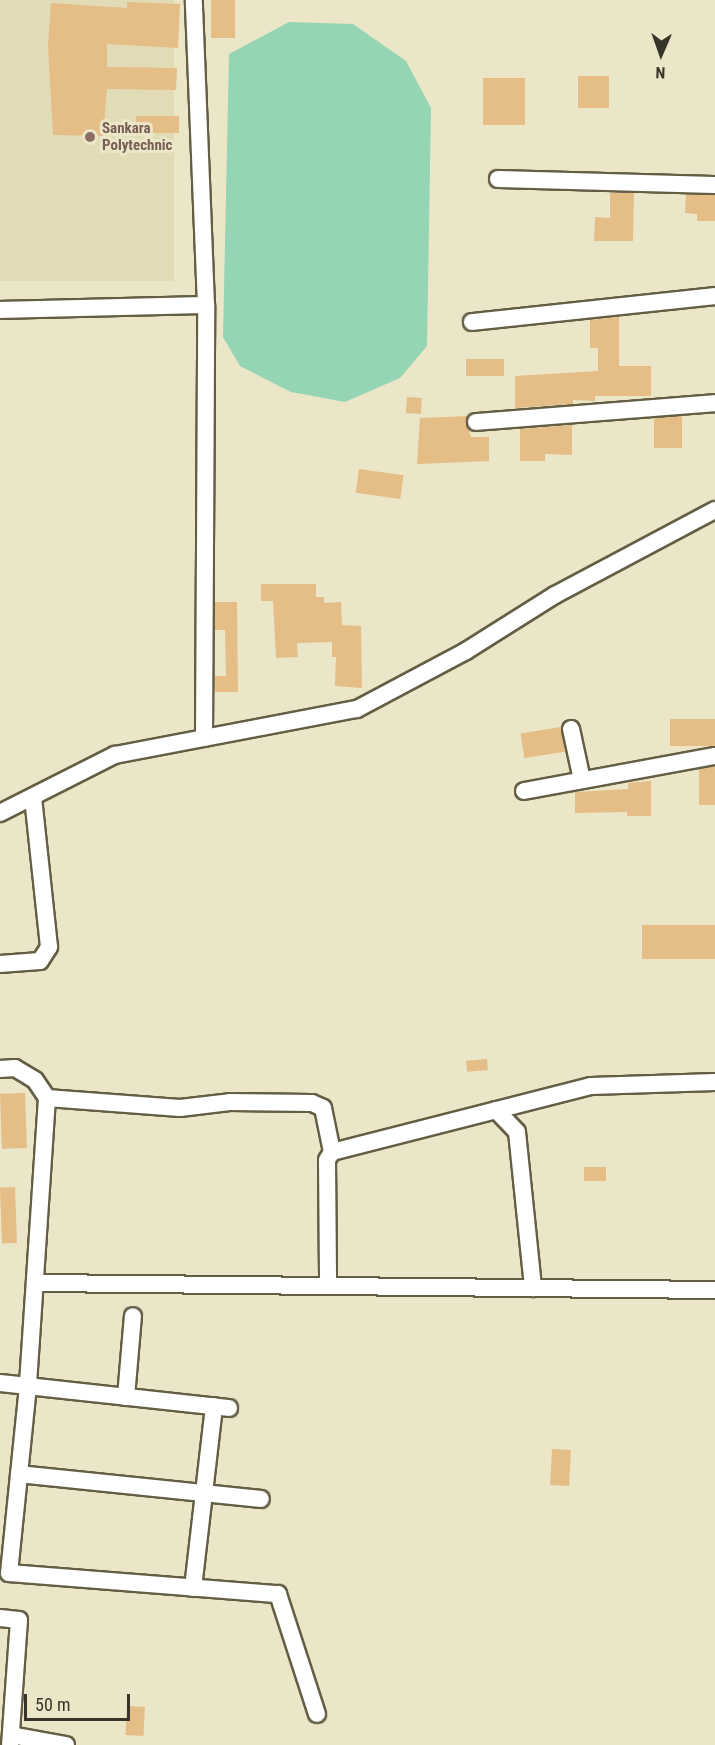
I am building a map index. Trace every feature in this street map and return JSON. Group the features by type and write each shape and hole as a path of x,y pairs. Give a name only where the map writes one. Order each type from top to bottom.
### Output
{"street":[{"path":"194,0 206,305 204,738"},
{"path":"498,179 715,185"},
{"path":"472,322 715,296"},
{"path":"0,310 206,305"},
{"path":"476,422 715,403"},
{"path":"0,813 102,759 357,709 385,697 412,677 466,651 555,595 715,510"},
{"path":"571,729 582,780"},
{"path":"524,791 715,756"},
{"path":"0,964 40,961 49,947 33,797"},
{"path":"0,1069 15,1068 35,1080 47,1098 37,1283 28,1386 19,1474 5,1572 278,1594 317,1714"},
{"path":"332,1152 591,1086 715,1083"},
{"path":"47,1098 180,1108 230,1102 312,1102 323,1108 332,1152 327,1160 328,1286"},
{"path":"496,1110 518,1132 533,1288"},
{"path":"37,1283 715,1290"},
{"path":"126,1397 133,1316"},
{"path":"0,1383 221,1407 204,1493 193,1587"},
{"path":"19,1474 261,1499"},
{"path":"0,1618 19,1620 11,1740 66,1745"}],"shaded area":[{"name":"Sankara Polytechnic","path":"0,0 174,0 174,281 0,281"}],"green space":[{"path":"289,22 353,24 406,61 431,108 427,346 400,378 345,402 291,392 240,366 223,337 229,54"}],"building":[{"path":"211,0 235,0 235,38 211,38"},
{"path":"127,2 180,4 178,48 107,44 107,67 177,68 176,90 107,89 103,136 53,135 48,46 51,3 127,8"},
{"path":"578,76 609,76 609,108 578,108"},
{"path":"483,78 525,78 525,125 483,125"},
{"path":"136,116 179,116 179,133 136,133"},
{"path":"610,193 634,193 633,241 594,241 595,217 610,218"},
{"path":"686,195 715,195 715,221 697,221 697,214 685,213"},
{"path":"619,317 619,366 651,366 651,396 595,396 595,401 573,400 573,404 515,408 515,376 598,371 598,348 590,348 590,320"},
{"path":"466,359 504,359 504,376 466,376"},
{"path":"407,397 422,398 421,414 406,413"},
{"path":"468,416 466,423 471,437 489,437 489,461 417,464 420,418"},
{"path":"654,416 682,416 682,448 654,448"},
{"path":"572,425 572,455 545,454 545,461 520,461 520,429"},
{"path":"359,469 404,475 400,499 356,493"},
{"path":"261,584 316,584 316,597 324,597 324,603 341,602 342,625 361,626 362,688 335,686 336,657 332,657 332,642 297,643 298,657 276,658 273,601 261,601"},
{"path":"215,602 237,602 238,692 215,692 215,676 226,676 225,630 215,630"},
{"path":"670,719 715,719 715,746 670,746"},
{"path":"561,727 565,752 524,758 521,733"},
{"path":"699,767 715,767 715,805 699,805"},
{"path":"651,781 651,816 627,816 627,812 575,813 575,792 628,789 628,783"},
{"path":"642,925 715,925 715,959 642,959"},
{"path":"487,1059 488,1070 467,1072 466,1061"},
{"path":"25,1093 27,1148 2,1149 0,1094"},
{"path":"584,1167 606,1167 606,1181 584,1181"},
{"path":"15,1187 17,1243 2,1243 0,1188"},
{"path":"552,1449 571,1450 569,1486 550,1485"},
{"path":"127,1706 145,1707 143,1736 125,1735"}],"place":[{"name":"Sankara Polytechnic","path":"90,137"}]}
